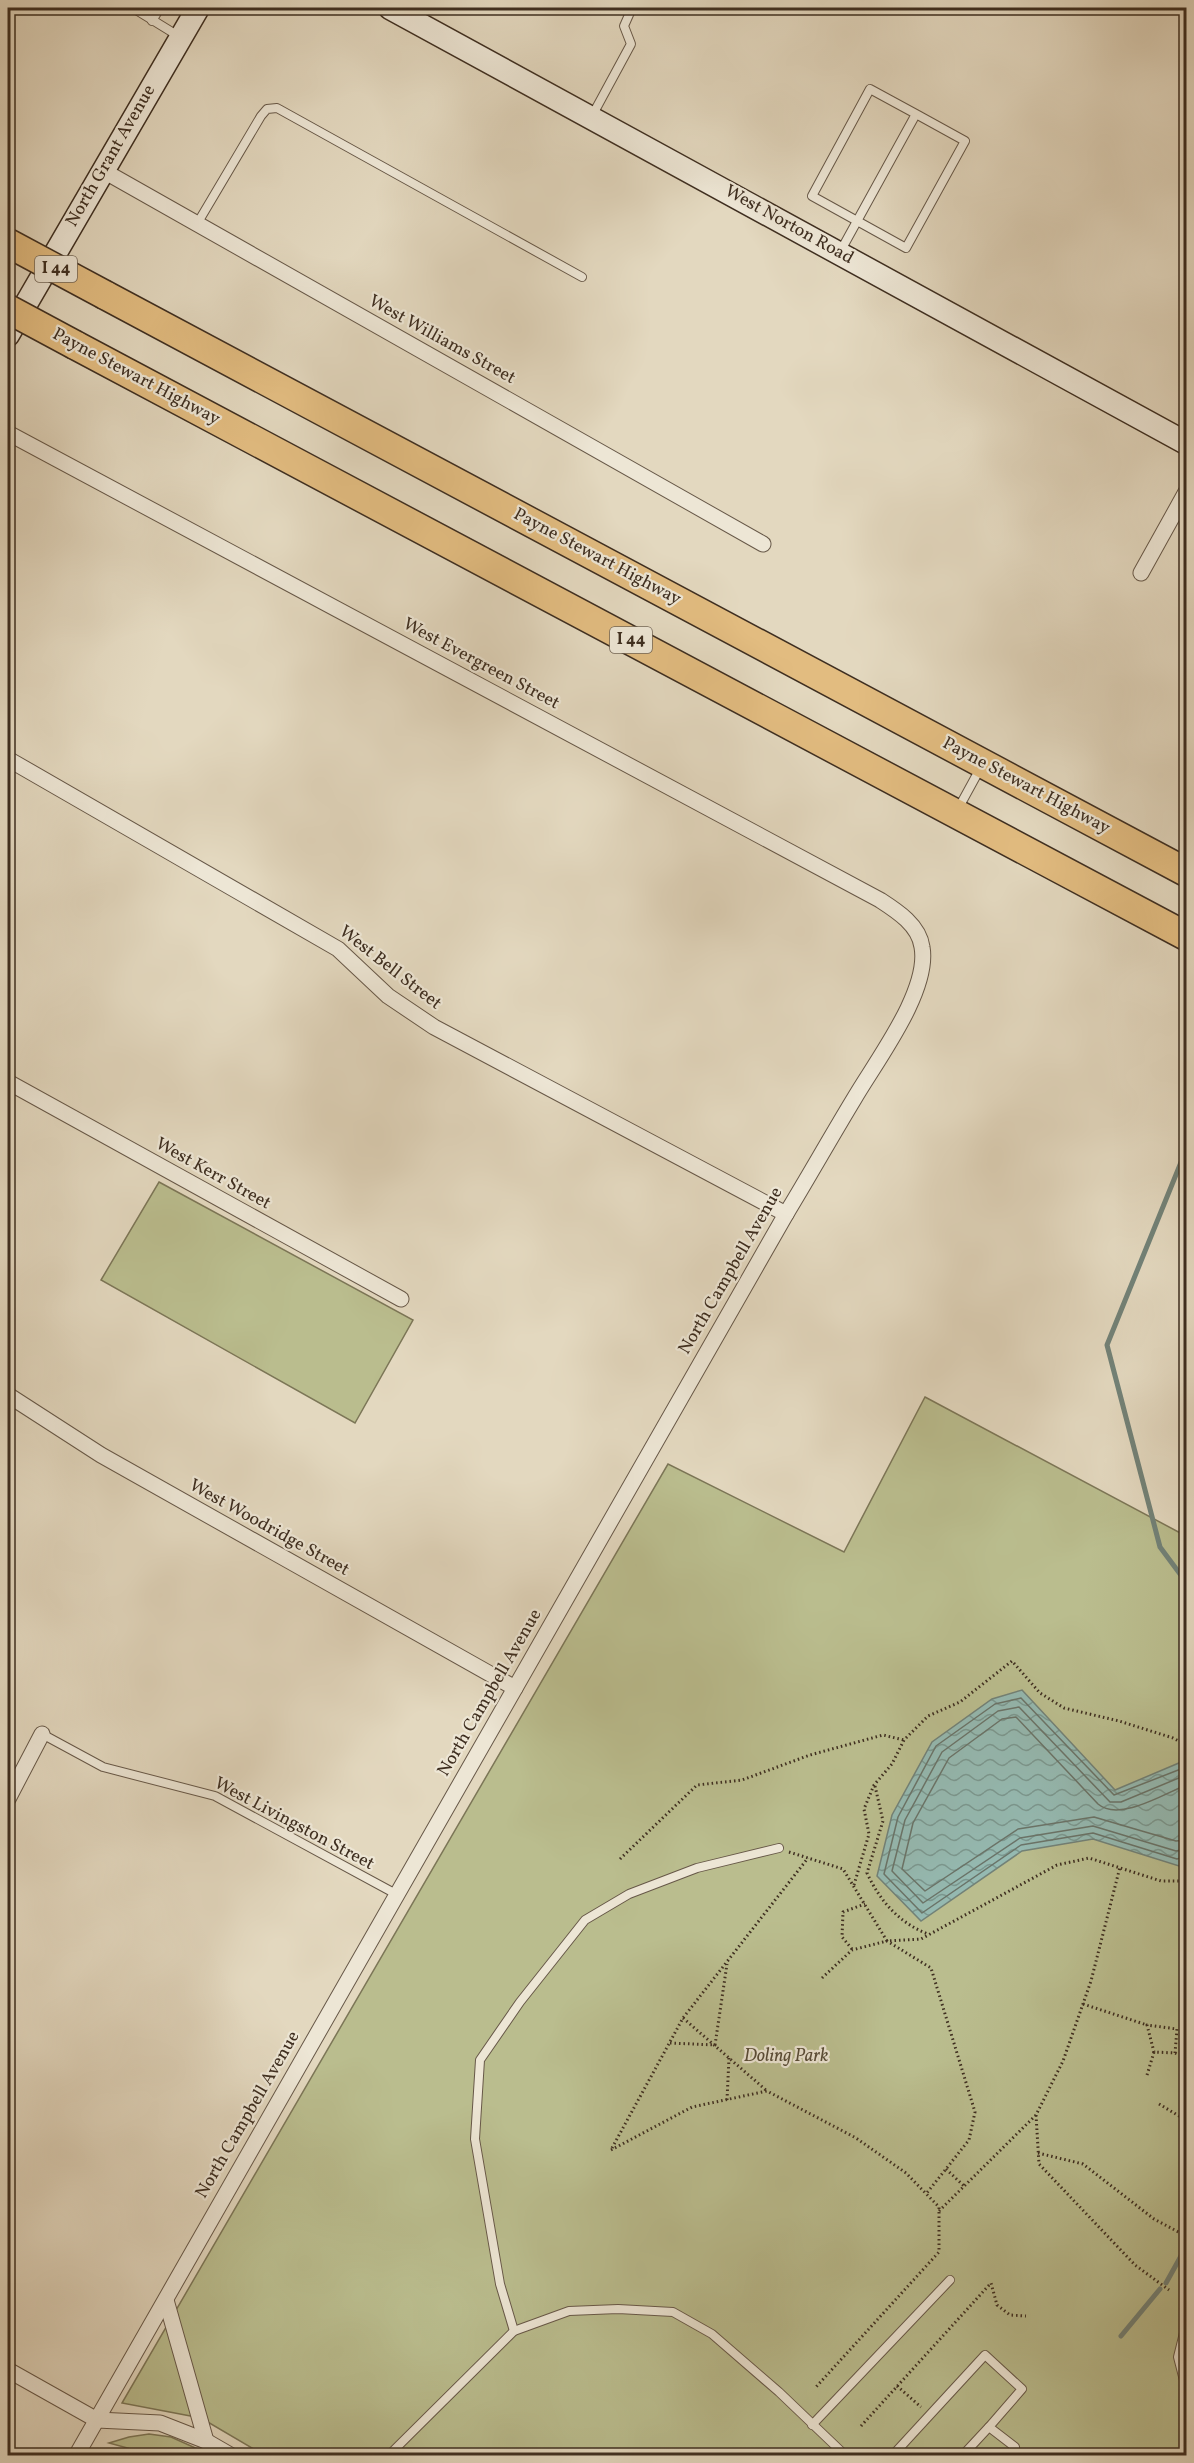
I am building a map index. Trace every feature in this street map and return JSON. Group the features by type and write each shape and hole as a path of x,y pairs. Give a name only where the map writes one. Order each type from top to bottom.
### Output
{"highway":[{"name":"Payne Stewart Highway","path":"8,243 1186,872"},
{"name":"Payne Stewart Highway","path":"8,309 1186,936"}],"main road":[{"name":"North Grant Avenue","path":"8,335 198,8"},
{"name":"West Norton Road","path":"390,8 1186,443"}],"street":[{"name":"West Williams Street","path":"102,170 763,544"},
{"name":"West Evergreen Street","path":"8,433 880,900 908,921 922,945"},
{"path":"1141,573 1186,492"},
{"name":"West Bell Street","path":"8,759 338,949 388,996 434,1027 786,1214"},
{"name":"North Campbell Avenue","path":"76,2456 786,1214 907,1009 923,966 922,945"},
{"name":"West Kerr Street","path":"8,1082 401,1299"},
{"name":"West Woodridge Street","path":"8,1395 101,1455 515,1688"},
{"path":"8,1799 42,1734"},
{"path":"165,2300 206,2441"},
{"path":"8,2370 97,2420 160,2423 206,2441 232,2456"}],"lane":[{"path":"133,8 180,37"},
{"path":"152,21 160,8"},
{"path":"592,117 631,44 624,26 632,8"},
{"path":"870,89 965,141 906,248 858,221 812,196 870,89"},
{"path":"197,224 261,116 267,109 277,108 582,277"},
{"path":"840,253 916,114"},
{"path":"956,813 983,763"},
{"name":"West Livingston Street","path":"42,1734 103,1767 215,1796 396,1894"},
{"path":"514,2331 500,2284 475,2139 480,2060 520,2002 585,1920 629,1894 687,1872 779,1848"},
{"path":"812,2425 950,2280"},
{"path":"388,2456 514,2331 569,2311 618,2309 673,2312 712,2334 779,2392 846,2456"},
{"path":"1186,2325 1178,2356 1186,2388"},
{"path":"892,2456 985,2355 1022,2389 962,2456"},
{"path":"989,2427 1015,2447 1016,2456"}],"path":[{"path":"1186,1505 1183,1534 1186,1544"},
{"path":"854,1885 869,1834 864,1809 874,1785 892,1764 904,1740 928,1716 960,1702 1012,1661 1040,1693 1064,1708 1119,1721 1173,1738 1186,1745"},
{"path":"620,1859 697,1785 742,1780 810,1755 883,1735 904,1740"},
{"path":"874,1785 883,1821 867,1873 877,1895 908,1927 929,1935"},
{"path":"779,1848 843,1869 887,1941 931,1968 975,2112 969,2140 926,2193"},
{"path":"767,2091 692,2108 611,2150 683,2018 808,1858"},
{"path":"822,1978 852,1950 887,1941 921,1940 1057,1865 1089,1858 1161,1881 1186,1881"},
{"path":"939,2211 1036,2115 1063,2061 1082,2004 1120,1867"},
{"path":"852,1950 842,1937 843,1911 865,1904"},
{"path":"715,2045 727,1962"},
{"path":"1082,2004 1147,2025 1177,2029 1175,2053"},
{"path":"683,2018 767,2091 856,2139 906,2173 926,2193 939,2211 939,2252 816,2387"},
{"path":"1147,2025 1154,2052 1148,2075"},
{"path":"670,2043 715,2045"},
{"path":"1154,2052 1175,2053 1186,2058"},
{"path":"727,2100 729,2058"},
{"path":"1159,2104 1179,2116 1186,2116"},
{"path":"1036,2115 1039,2164 1135,2265 1169,2290"},
{"path":"1038,2153 1083,2164 1154,2219 1186,2236"},
{"path":"946,2169 964,2186"},
{"path":"861,2426 991,2283 996,2305 1002,2311 1010,2315 1026,2316"},
{"path":"897,2386 921,2408"}],"green space":[{"path":"159,1182 413,1320 355,1423 101,1280"},
{"name":"Doling Park","path":"925,1397 1186,1536 1186,2455 264,2455 201,2418 122,2403 668,1464 844,1552"},
{"path":"149,2434 171,2437 211,2455 153,2455 109,2443"}],"water":[{"path":"1022,1690 1115,1790 1186,1760 1186,1861 1179,1866 1093,1839 1022,1851 921,1921 877,1876 892,1815 932,1742 992,1699"}],"waterway":[{"path":"1186,1150 1107,1345 1160,1547 1186,1582"},
{"path":"1166,2283 1186,2247"},
{"path":"1121,2336 1160,2289"}]}
